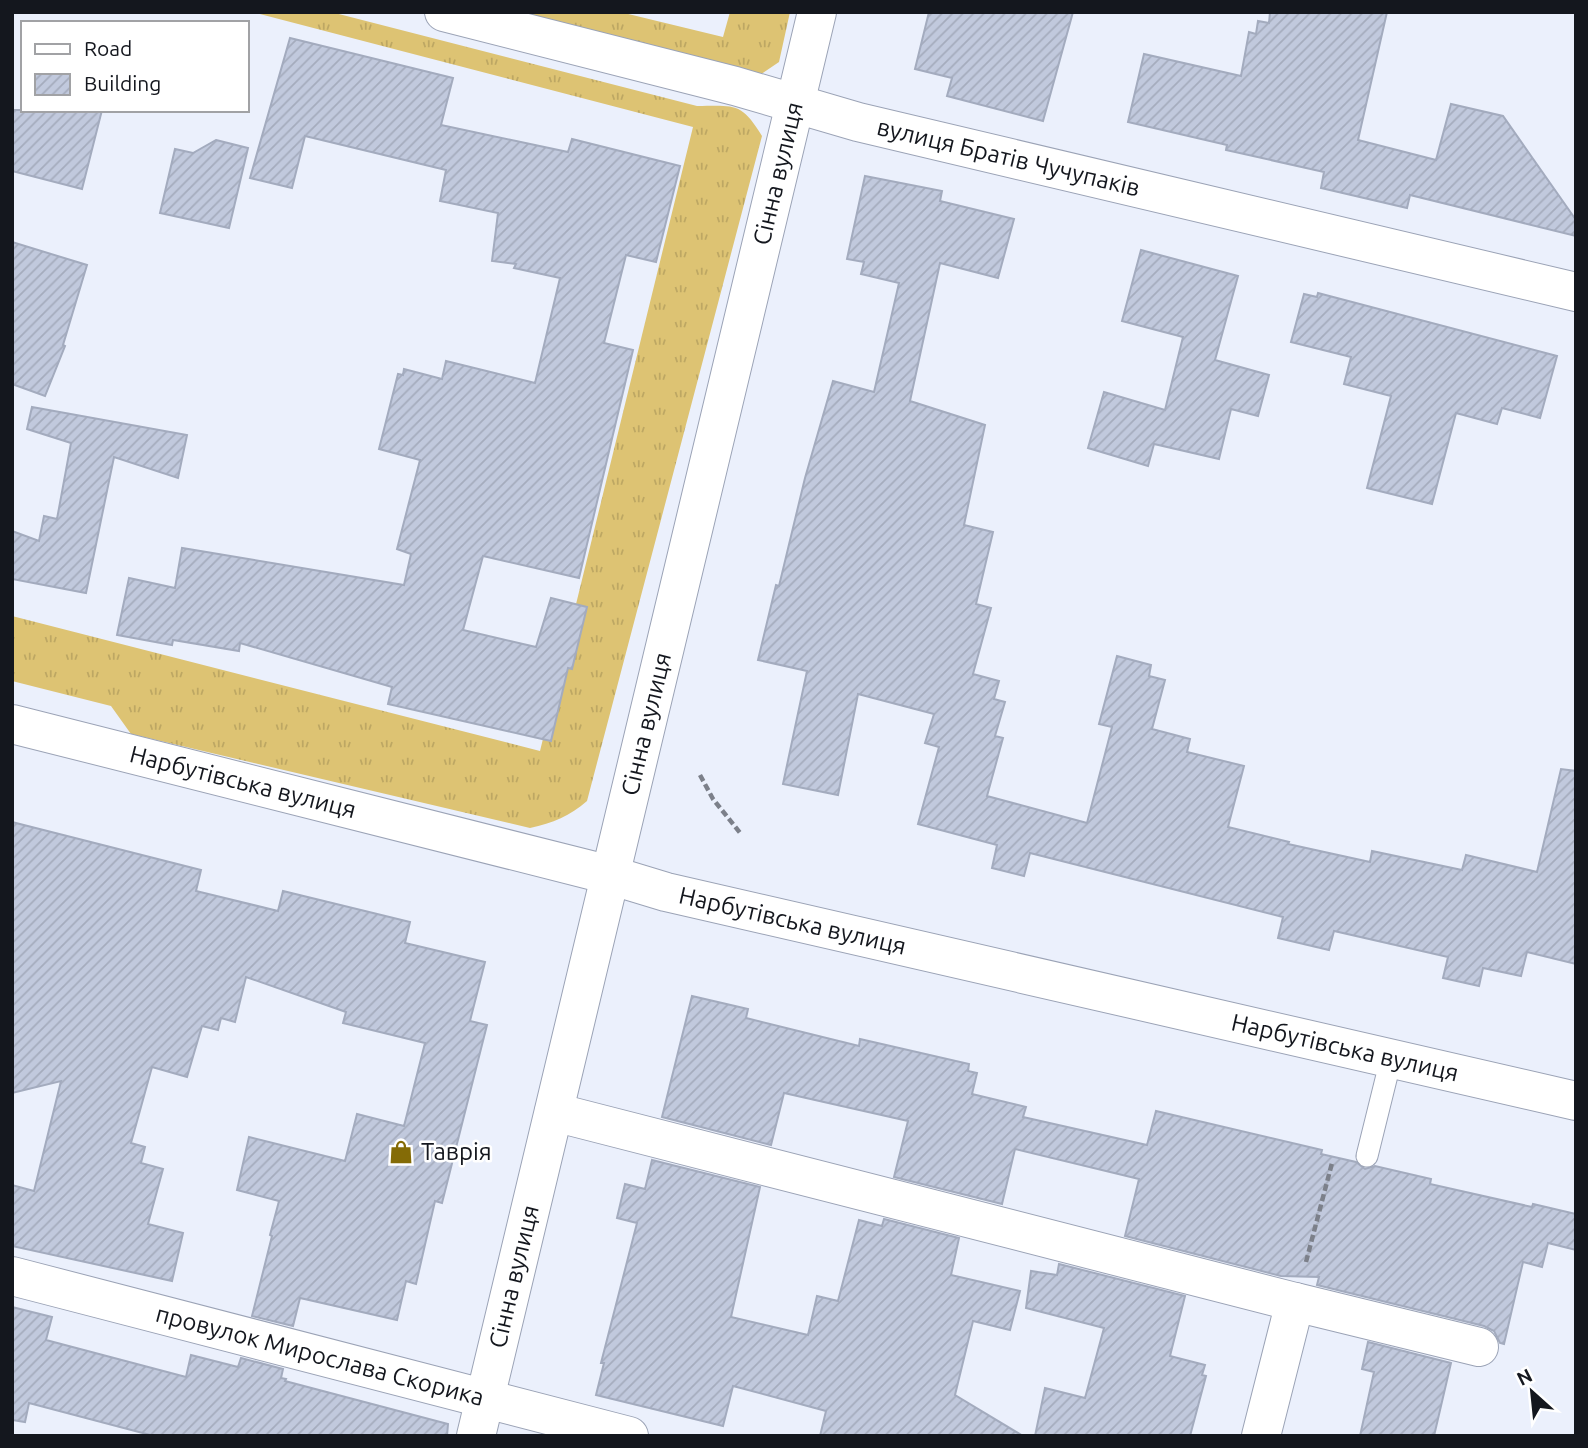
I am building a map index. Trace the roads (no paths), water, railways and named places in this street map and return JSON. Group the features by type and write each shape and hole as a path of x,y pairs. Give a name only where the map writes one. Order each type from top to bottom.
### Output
{"street":[{"name":"вулиця Братів Чучупаків","path":"444,12 872,125 1576,292"},
{"name":"Сінна вулиця","path":"476,1436 817,12"},
{"name":"Нарбутівська вулиця","path":"12,724 610,875 666,892 1576,1101"},
{"path":"554,1112 1479,1347"},
{"name":"провулок Мирослава Скорика","path":"12,1276 629,1436"},
{"path":"1261,1436 1295,1302"}],"lane":[{"path":"1367,1156 1391,1059"}],"place":[{"name":"Таврія","path":"401,1152"}]}
